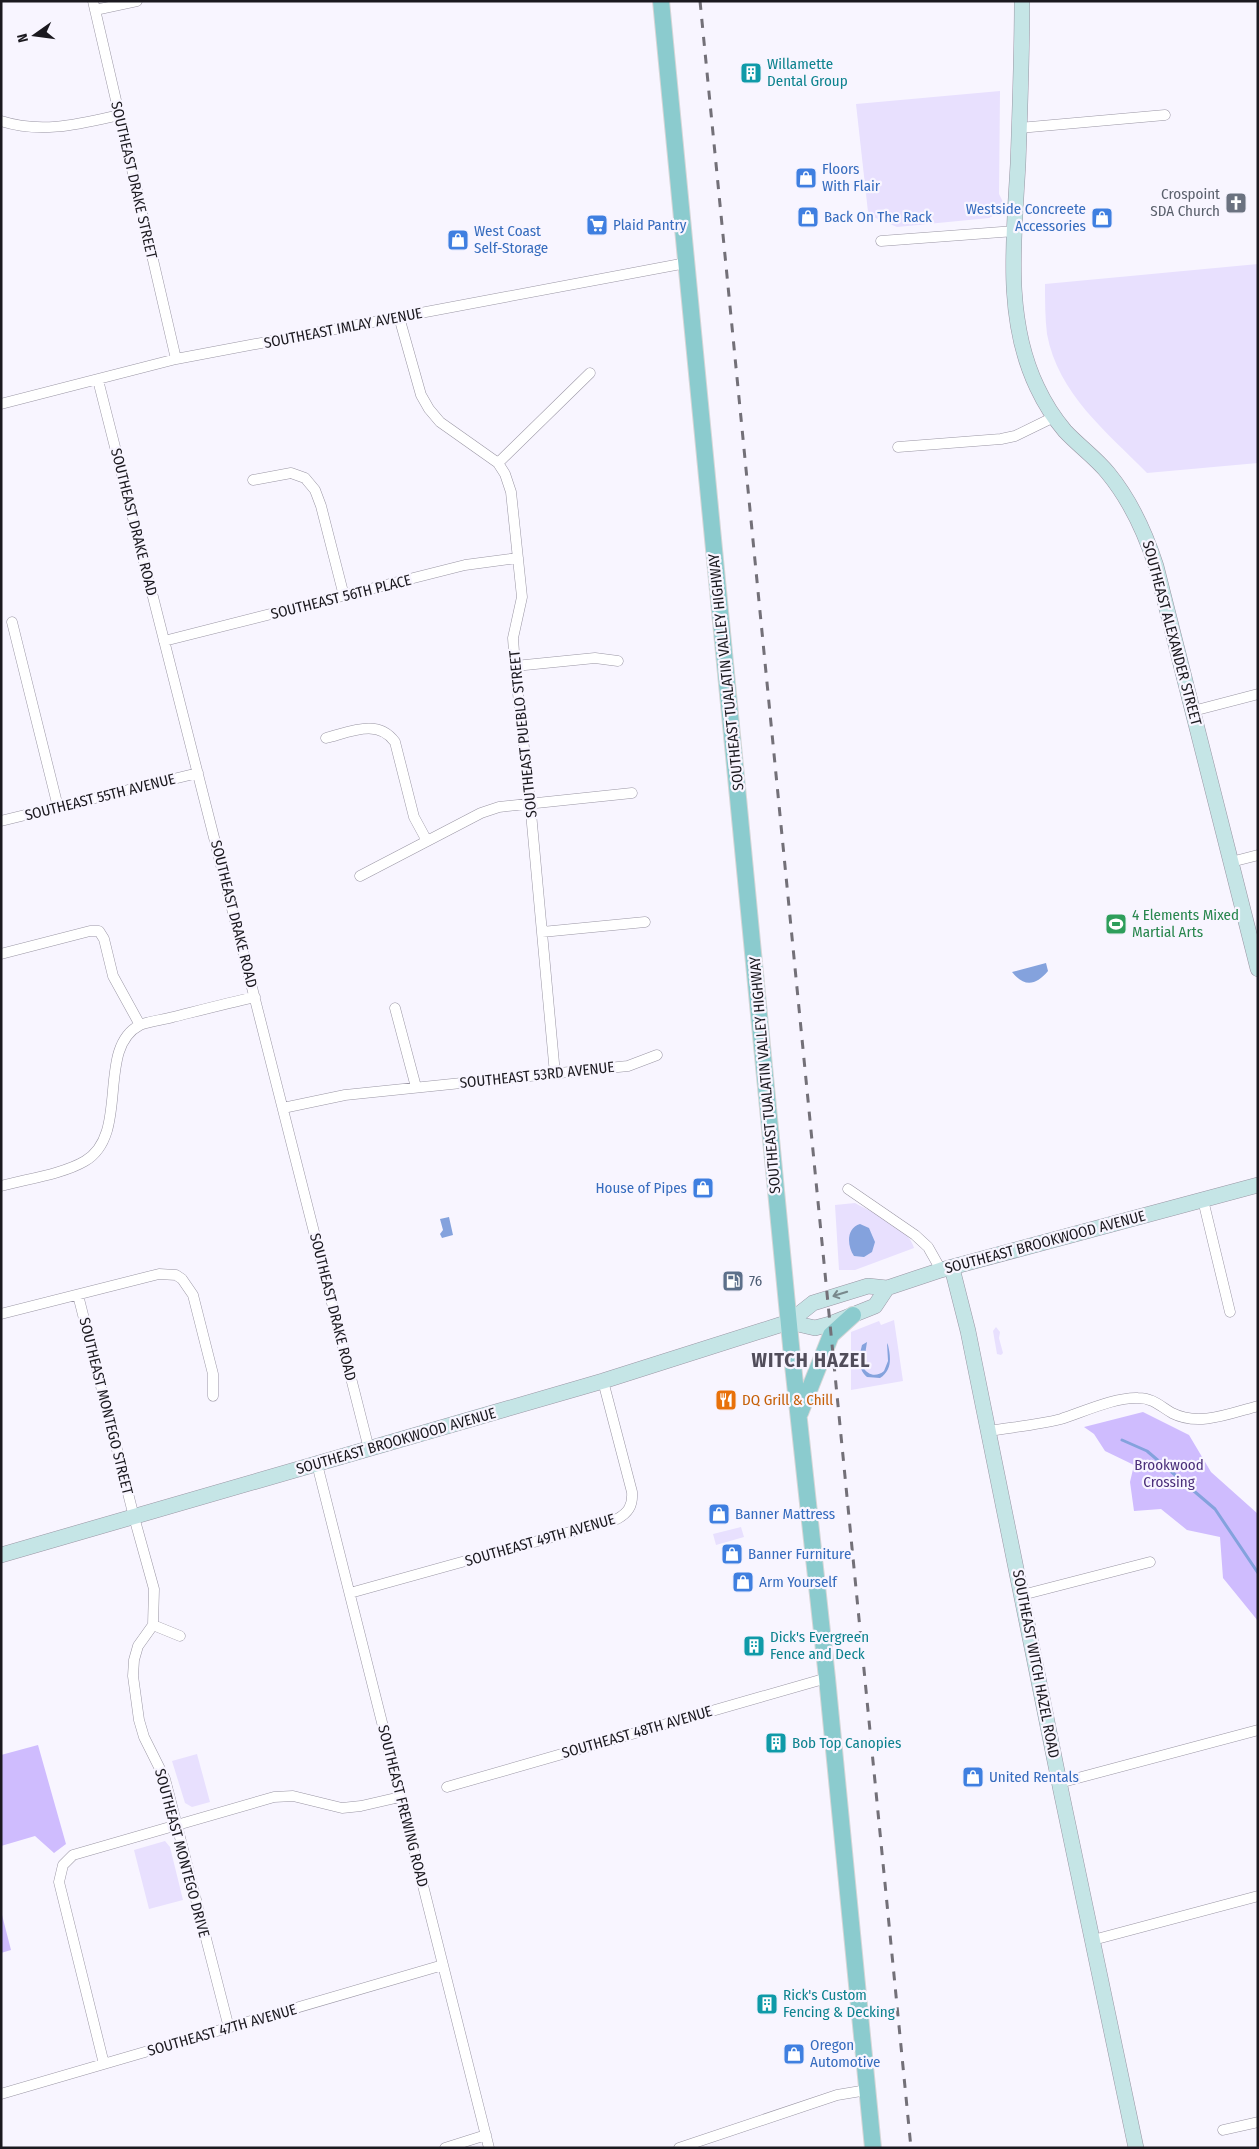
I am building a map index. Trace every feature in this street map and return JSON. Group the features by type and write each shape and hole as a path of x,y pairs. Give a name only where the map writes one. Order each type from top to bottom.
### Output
{"main road":[{"name":"SOUTHEAST TUALATIN VALLEY HIGHWAY","path":"661,1 789,1322 873,2148"},
{"name":"SOUTHEAST ALEXANDER STREET","path":"1022,1 1014,300 1018,332 1025,360 1037,388 1054,417 1066,432 1107,472 1126,497 1144,530 1156,566 1258,969"},
{"name":"SOUTHEAST BROOKWOOD AVENUE","path":"1,1555 603,1381 789,1322 814,1302 868,1286 887,1288 946,1269 1258,1185"},
{"name":"SOUTHEAST WITCH HAZEL ROAD","path":"946,1269 966,1322 1059,1783 1136,2148"},
{"path":"789,1322 815,1328 853,1315 875,1306 887,1288"},
{"path":"799,1415 831,1335 853,1315"}],"street":[{"path":"94,6 137,1"},
{"name":"SOUTHEAST DRAKE STREET","path":"94,6 176,359"},
{"path":"1,121 31,128 52,128 119,115"},
{"path":"1019,128 1165,115"},
{"path":"881,241 1015,231"},
{"name":"SOUTHEAST IMLAY AVENUE","path":"1,404 176,359 686,263"},
{"name":"SOUTHEAST PUEBLO STREET","path":"399,317 421,395 429,409 440,422 498,463 505,474 511,492 522,597 514,638 515,666 530,802 555,1074"},
{"path":"498,463 590,373"},
{"name":"SOUTHEAST DRAKE ROAD","path":"98,380 369,1449"},
{"path":"898,447 1001,440 1015,436 1054,417"},
{"path":"253,480 291,473 305,478 315,490 321,506 344,596"},
{"name":"SOUTHEAST 56TH PLACE","path":"164,641 465,565 518,558"},
{"path":"12,622 58,807"},
{"path":"515,666 594,658 618,661"},
{"path":"1193,711 1258,694"},
{"path":"326,738 368,727 390,734 395,742 414,817 427,841"},
{"name":"SOUTHEAST 55TH AVENUE","path":"1,821 198,773"},
{"path":"360,876 481,813 499,806 632,793"},
{"path":"1231,862 1258,855"},
{"path":"542,932 645,922"},
{"path":"1,954 90,931 99,931 104,939 113,976 140,1026"},
{"path":"1,1186 70,1168 86,1161 101,1148 108,1130 118,1054 125,1040 140,1026 255,997"},
{"path":"395,1008 416,1086"},
{"name":"SOUTHEAST 53RD AVENUE","path":"283,1108 345,1095 416,1086 628,1066 657,1055"},
{"name":"SOUTHEAST WITCH HAZEL ROAD","path":"848,1189 915,1235 928,1247 946,1269"},
{"path":"1203,1200 1230,1312"},
{"path":"1,1314 159,1274 176,1275 182,1279 193,1295 213,1374 213,1396"},
{"name":"SOUTHEAST MONTEGO STREET","path":"78,1295 134,1517"},
{"name":"SOUTHEAST 49TH AVENUE","path":"350,1593 617,1519 624,1515 630,1509 632,1492 603,1381"},
{"path":"989,1431 1059,1419 1116,1402 1137,1398 1154,1400 1173,1413 1190,1419 1208,1418 1258,1406"},
{"name":"SOUTHEAST FREWING ROAD","path":"317,1464 489,2148"},
{"path":"134,1517 154,1589 153,1625 180,1636"},
{"path":"1022,1595 1150,1562"},
{"name":"SOUTHEAST MONTEGO DRIVE","path":"153,1625 138,1646 134,1660 133,1676 139,1720 144,1737 165,1778 229,2028"},
{"name":"SOUTHEAST 48TH AVENUE","path":"447,1787 826,1678"},
{"path":"1059,1783 1258,1730"},
{"path":"104,2064 59,1882 62,1865 73,1855 274,1797 293,1796 342,1808 361,1806 400,1797"},
{"path":"1093,1940 1258,1896"},
{"name":"SOUTHEAST 47TH AVENUE","path":"1,2094 443,1965"},
{"path":"679,2148 836,2095 867,2090"},
{"path":"1223,2130 1258,2122"},
{"path":"445,2148 486,2135"}],"shaded area":[{"path":"1000,91 999,194 1003,202 1000,212 989,218 897,227 871,216 868,212 856,104"},
{"path":"1258,264 1258,463 1147,473 1086,411 1062,375 1053,356 1047,334 1045,284"},
{"path":"855,1203 898,1227 911,1240 914,1248 855,1270 839,1270 835,1205"},
{"path":"894,1320 903,1381 851,1390 851,1332 879,1321 881,1325"},
{"path":"996,1327 1000,1332 999,1338 1003,1353 1001,1355 997,1354 993,1331"},
{"path":"741,1527 744,1537 716,1545 713,1534"},
{"path":"197,1754 210,1802 192,1807 185,1803 172,1761"},
{"path":"165,1841 170,1847 183,1900 149,1909 134,1850"}],"green space":[{"name":"Brookwood Crossing","path":"1143,1412 1189,1435 1211,1472 1258,1514 1258,1621 1223,1578 1220,1537 1187,1530 1161,1509 1134,1511 1130,1482 1134,1465 1105,1451 1094,1434 1084,1427"},
{"path":"38,1745 66,1844 54,1853 35,1836 1,1846 1,1755"},
{"path":"1,1911 11,1950 1,1953"}],"water":[{"path":"1046,963 1048,971 1035,982 1021,981 1012,972"},
{"path":"449,1217 453,1235 442,1238 440,1234 443,1230 440,1219"},
{"path":"860,1224 869,1228 875,1242 872,1252 864,1257 854,1256 849,1243 852,1229"},
{"path":"867,1342 863,1367 873,1375 884,1371 888,1361 887,1343 888,1345 890,1363 887,1371 880,1378 867,1377 860,1366 862,1345"}],"waterway":[{"path":"1122,1440 1147,1451 1215,1509 1258,1573"}],"railway":[{"path":"700,1 911,2148"}],"place":[{"name":"Willamette Dental Group","path":"751,73"},
{"name":"Floors With Flair","path":"806,178"},
{"name":"Crospoint SDA Church","path":"1236,203"},
{"name":"Back On The Rack","path":"808,217"},
{"name":"Westside Concreete Accessories","path":"1102,218"},
{"name":"Plaid Pantry","path":"597,225"},
{"name":"West Coast Self-Storage","path":"458,240"},
{"name":"4 Elements Mixed Martial Arts","path":"1116,924"},
{"name":"House of Pipes","path":"703,1188"},
{"name":"76","path":"733,1281"},
{"name":"DQ Grill & Chill","path":"726,1400"},
{"name":"Banner Mattress","path":"719,1514"},
{"name":"Banner Furniture","path":"732,1554"},
{"name":"Arm Yourself","path":"743,1582"},
{"name":"Dick's Evergreen Fence and Deck","path":"754,1646"},
{"name":"Bob Top Canopies","path":"776,1743"},
{"name":"United Rentals","path":"973,1777"},
{"name":"Rick's Custom Fencing & Decking","path":"767,2004"},
{"name":"Oregon Automotive","path":"794,2054"}],"district":[{"name":"WITCH HAZEL","path":"811,1360"}]}
